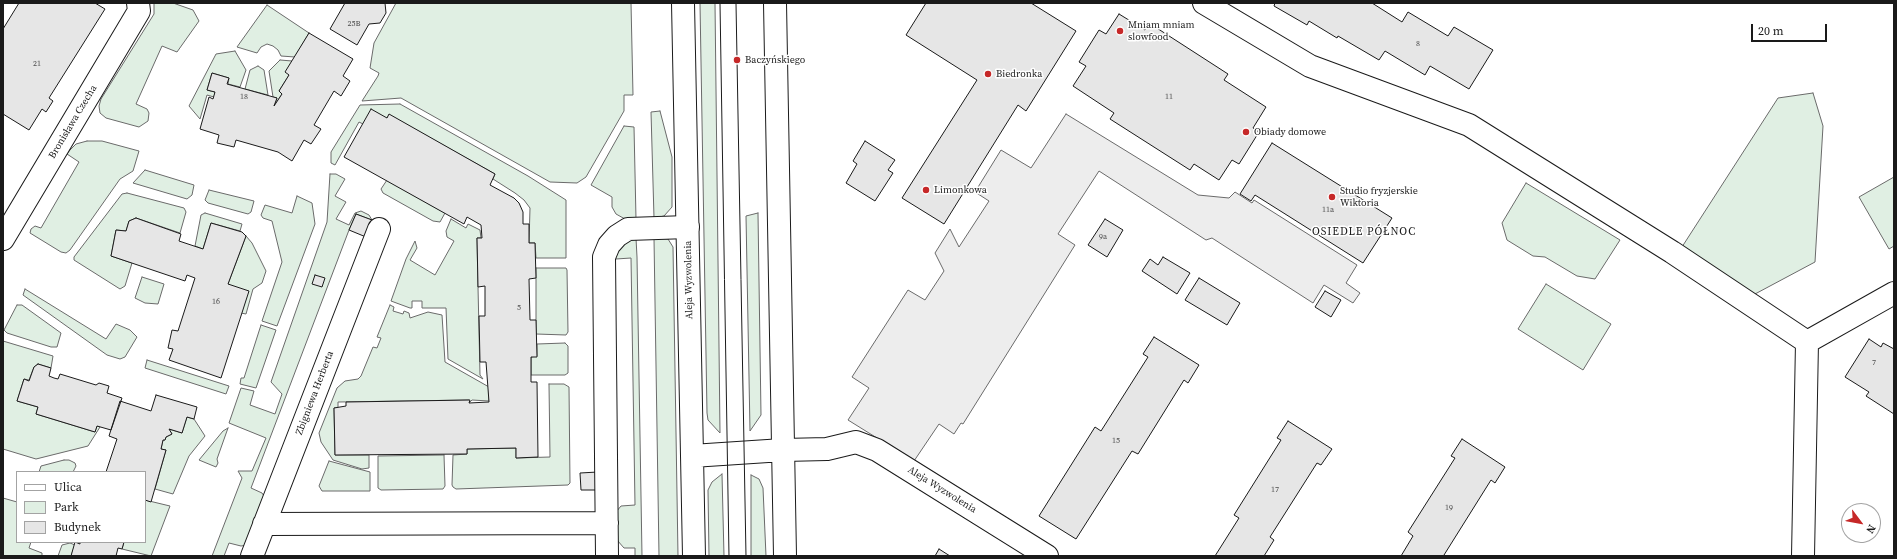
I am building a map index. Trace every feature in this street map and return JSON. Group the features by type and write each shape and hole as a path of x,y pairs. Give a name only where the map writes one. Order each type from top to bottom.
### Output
{"street":[{"name":"Bronisława Czecha","path":"3,239 139,11 138,3"},
{"name":"Aleja Wyzwolenia","path":"683,3 694,556"},
{"path":"775,3 785,556"},
{"path":"1204,3 1310,66 1469,125 1672,252 1807,342"},
{"path":"607,556 604,257 609,245 617,236 628,229 688,227"},
{"name":"Zbigniewa Herberta","path":"252,556 379,230"},
{"path":"1807,342 1894,293"},
{"path":"1803,556 1807,342"},
{"name":"Aleja Wyzwolenia","path":"692,456 783,450 827,449 856,442 877,450 1047,556"},
{"path":"264,524 607,523"}],"green space":[{"path":"154,3 173,3 193,10 199,21 177,52 162,46 136,104 147,109 149,113 148,121 139,127 106,118 100,113 99,106 101,99 154,14"},
{"path":"396,3 631,3 633,95 624,95 624,111 586,177 577,183 550,182 401,98 362,101 379,73 370,68 374,43"},
{"path":"700,3 715,3 720,433 708,420 707,413"},
{"path":"267,5 309,33 295,57 281,56 278,50 267,44 261,47 257,53 237,47"},
{"path":"235,51 246,70 240,87 228,84 229,78 212,73 207,90 215,92 214,97 207,95 200,119 189,106 216,54"},
{"path":"280,60 292,61 289,75 279,91 282,94 274,106 277,98 273,97 269,71"},
{"path":"258,66 264,70 268,95 245,89 250,70"},
{"path":"1813,93 1823,126 1815,262 1755,294 1680,250 1778,98"},
{"path":"400,104 528,176 566,200 566,258 536,258 535,243 529,243 530,208 524,200 493,179 495,174 389,115 387,118 363,124 359,122 335,165 331,163 331,152 360,105"},
{"path":"660,111 672,157 672,207 664,216 654,218 651,112"},
{"path":"624,126 634,127 636,219 625,219 616,214 612,207 612,197 591,185"},
{"path":"87,141 102,141 139,151 133,171 120,179 70,250 66,253 61,252 30,233 31,229 35,226 41,228 79,162 67,154 76,144"},
{"path":"145,170 194,185 192,195 187,199 133,183"},
{"path":"330,174 336,174 345,179 335,196 346,202 336,219 349,225 355,213 361,211 369,215 372,220 356,214 349,230 251,488 262,493 266,499 248,545 241,546 229,543 224,556 212,556 242,478 238,471 252,471 266,438 229,423 241,388 254,391 250,405 275,414 282,394 271,382 327,222"},
{"path":"1894,177 1894,246 1889,249 1859,197"},
{"path":"387,180 445,213 440,222 433,221 383,193 381,189"},
{"path":"1526,183 1620,240 1595,279 1577,276 1545,257 1533,256 1507,240 1502,223"},
{"path":"209,190 254,201 251,212 248,214 208,203 205,200"},
{"path":"127,193 184,208 186,212 180,233 136,218 129,221 126,231 116,230 111,256 132,263 125,286 120,289 74,260 74,257 122,194"},
{"path":"297,196 312,203 315,224 277,326 262,321 282,262 272,221 263,218 261,215 265,205 292,213"},
{"path":"205,213 242,224 240,231 211,223 203,249 195,246 201,215"},
{"path":"758,213 761,415 750,431 746,216"},
{"path":"451,219 466,228 468,224 480,230 481,238 477,238 480,375 483,379 448,359 446,308 422,308 422,301 412,301 412,308 410,308 391,301 406,259 415,241 417,248 410,260 435,275 454,241 447,237 446,231"},
{"path":"246,236 252,243 266,271 262,283 253,289 246,314 241,313 228,284"},
{"path":"636,238 642,556 635,556 635,548 624,548 617,540 616,512 621,506 635,505 631,258 616,259 612,252 620,242"},
{"path":"654,238 668,239 673,247 678,556 659,556"},
{"path":"536,268 566,268 567,270 568,332 566,335 536,334"},
{"path":"142,277 164,284 158,304 145,303 135,298"},
{"path":"1546,284 1611,324 1583,370 1518,329"},
{"path":"25,289 106,339 116,324 130,330 137,337 125,357 120,359 107,355 23,295"},
{"path":"17,305 22,305 61,333 57,347 51,347 7,333 4,330"},
{"path":"390,305 394,307 393,311 403,314 404,311 409,313 410,318 428,312 442,315 445,362 489,387 489,401 472,400 469,403 469,400 338,402 338,408 334,408 335,455 369,455 369,468 362,469 333,460 321,442 319,433 337,388 345,381 358,379 361,376 373,347 377,348 381,338 377,337"},
{"path":"261,325 276,330 256,388 240,384 241,378 244,378"},
{"path":"3,341 53,356 51,368 38,364 34,367 29,380 24,379 17,401 38,407 36,414 95,432 97,426 100,427 88,446 36,459 3,449"},
{"path":"565,343 568,346 568,373 565,375 531,375 531,357 537,356 537,344"},
{"path":"147,360 229,386 226,394 145,368"},
{"path":"549,384 564,384 569,387 570,483 568,485 456,489 453,487 453,455 467,454 467,449 516,448 516,458 550,457"},
{"path":"187,417 194,419 205,436 189,456 173,494 155,489 166,450 161,449 163,440 172,434 169,429 182,433"},
{"path":"228,428 217,459 218,463 216,467 199,460 223,431"},
{"path":"444,455 445,486 443,489 381,490 378,488 378,456"},
{"path":"69,460 75,463 76,466 74,471 39,471 41,466"},
{"path":"329,461 370,472 370,491 322,491 319,486"},
{"path":"722,474 724,556 709,556 708,490 712,482"},
{"path":"751,475 759,479 763,488 766,556 751,556"},
{"path":"3,498 16,502 16,543 31,543 29,548 42,553 42,556 3,556"},
{"path":"146,500 170,506 151,556 122,549 124,543 146,543"},
{"path":"70,543 75,545 71,556 58,556 62,545"}],"shaded area":[{"path":"1066,114 1198,195 1229,198 1235,192 1252,203 1254,200 1357,265 1346,283 1360,293 1353,303 1324,285 1313,303 1212,238 1206,240 1099,171 1058,234 1075,245 963,424 961,423 954,434 939,424 914,461 848,420 869,388 852,377 908,290 925,300 944,271 935,253 950,229 959,247 989,201 975,192 1001,150 1031,168"}],"building":[{"path":"19,3 95,3 105,9 49,98 53,101 46,112 42,109 29,130 3,114 3,29"},
{"path":"345,3 385,3 386,13 380,23 369,24 357,45 330,29"},
{"path":"926,3 1031,3 1076,31 1026,111 1018,105 944,224 902,198 977,80 906,35"},
{"path":"1275,3 1372,3 1402,22 1408,12 1448,36 1454,27 1493,50 1469,89 1430,66 1425,75 1385,51 1379,60 1338,36 1337,38 1309,21 1307,25 1274,6"},
{"path":"1119,14 1145,30 1149,23 1228,74 1224,80 1266,107 1253,128 1259,132 1239,164 1232,160 1219,180 1194,164 1190,170 1110,119 1114,113 1073,86 1086,66 1079,62 1099,30 1106,34"},
{"path":"309,33 353,59 343,76 350,81 341,96 334,91 314,125 321,129 311,144 304,140 292,161 278,152 236,140 234,147 217,143 219,135 200,129 209,97 213,99 215,92 207,90 212,73 229,78 227,84 277,98 274,106 282,94 279,91 289,75 285,72"},
{"path":"371,109 387,118 389,114 495,174 490,185 514,198 519,203 523,212 523,224 529,224 529,243 535,243 536,278 529,279 530,320 536,320 537,357 531,357 531,382 537,382 538,457 516,458 516,448 467,449 467,454 335,455 334,408 346,406 346,402 470,400 469,403 489,402 486,362 480,362 479,316 485,316 485,286 478,287 477,238 482,238 481,225 467,217 464,224 344,157"},
{"path":"865,141 895,160 888,170 893,173 875,201 846,183 857,164 853,161"},
{"path":"1272,143 1392,218 1363,263 1255,195 1251,201 1240,194"},
{"path":"356,214 372,220 366,237 349,230"},
{"path":"136,218 181,234 179,241 203,249 211,223 242,232 246,236 228,284 249,291 221,378 169,360 173,349 168,348 172,330 178,331 195,278 187,275 185,281 111,256 116,230 126,231 129,221"},
{"path":"1105,219 1123,230 1107,257 1088,245"},
{"path":"1163,257 1190,273 1177,294 1142,271 1150,259 1158,265"},
{"path":"315,275 325,278 322,287 312,284"},
{"path":"1199,278 1240,303 1227,325 1185,300"},
{"path":"1325,291 1341,300 1331,317 1315,307"},
{"path":"1154,337 1199,365 1188,383 1184,380 1138,454 1132,451 1076,539 1039,516 1095,427 1101,431 1148,357 1143,354"},
{"path":"1869,339 1881,347 1883,343 1894,349 1894,414 1866,396 1869,392 1845,377"},
{"path":"38,364 51,368 49,376 54,378 58,379 60,374 96,385 99,383 109,386 107,393 122,398 111,430 97,426 95,432 36,414 38,407 17,401 24,379 29,381 34,367"},
{"path":"156,395 197,407 194,419 187,417 182,433 169,429 172,434 163,440 161,449 166,450 151,502 146,500 146,471 106,471 117,439 109,436 120,401 151,411"},
{"path":"1288,421 1332,449 1321,465 1317,463 1270,537 1274,540 1264,556 1215,556 1239,518 1234,515 1281,440 1277,438"},
{"path":"1462,439 1505,467 1495,483 1491,480 1444,555 1446,556 1401,556 1413,536 1408,532 1455,458 1451,456"},
{"path":"598,472 598,490 581,490 580,473"},
{"path":"75,543 124,543 122,549 118,548 116,556 71,556"},
{"path":"939,549 950,556 935,556"}],"tram line":[{"path":"720,3 729,556"},
{"path":"736,3 746,556"}],"place":[{"name":"Mniam mniam slowfood","path":"1120,31"},
{"name":"Baczyńskiego","path":"737,60"},
{"name":"Biedronka","path":"988,74"},
{"name":"Obiady domowe","path":"1246,132"},
{"name":"Limonkowa","path":"926,190"},
{"name":"Studio fryzjerskie Wiktoria","path":"1332,197"}],"district":[{"name":"OSIEDLE PÓŁNOC","path":"1364,232"}]}
